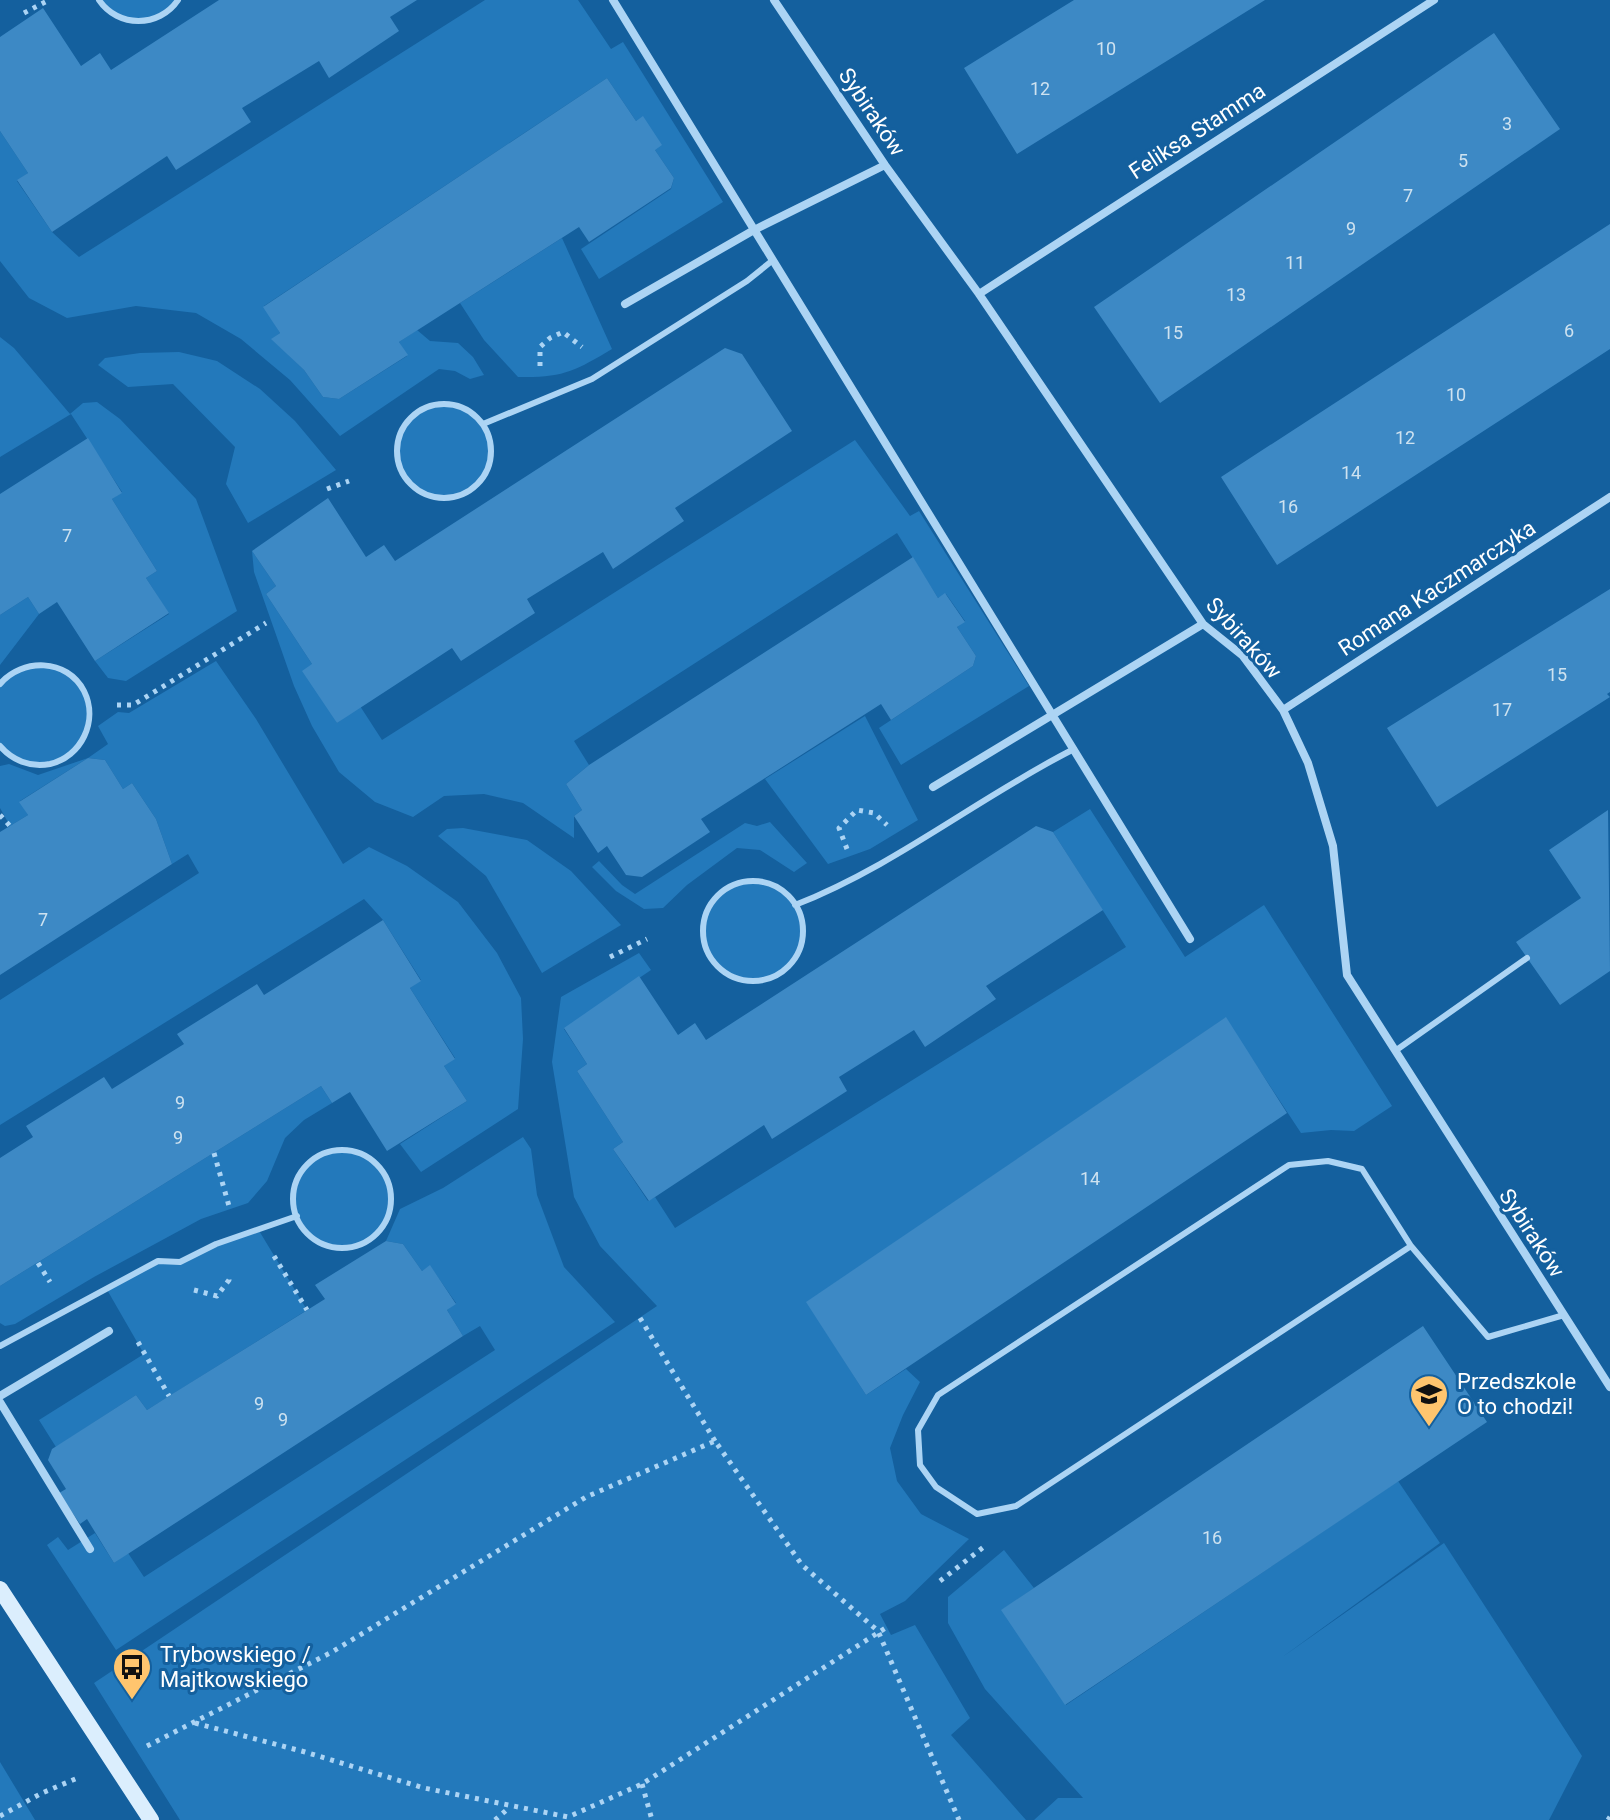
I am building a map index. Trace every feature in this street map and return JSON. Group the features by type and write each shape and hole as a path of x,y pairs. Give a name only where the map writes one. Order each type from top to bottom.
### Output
{"street":[{"path":"613,0 1190,939"},
{"name":"Sybiraków","path":"774,0 1203,624 1243,656 1283,710 1308,763 1333,846 1347,975 1610,1387"},
{"name":"Feliksa Stamma","path":"979,294 1434,0"},
{"path":"625,304 754,230 885,165"},
{"name":"Romana Kaczmarczyka","path":"1283,710 1610,497"},
{"path":"933,787 1203,624"},
{"path":"0,1396 109,1331"},
{"path":"0,1402 90,1549"},
{"path":"0,1589 151,1820"}],"lane":[{"path":"99,0 116,16 130,21 146,21 161,16 178,0"},
{"path":"483,424 592,379 747,281 773,260"},
{"path":"445,403 473,413 483,424 490,439 492,455 487,471 471,489 448,498 432,497 417,491 405,480 398,464 398,435 416,411 445,403"},
{"path":"0,684 15,671 30,665 61,669 84,690 89,720 79,746 57,762 43,766 29,764 16,760 0,746"},
{"path":"795,905 836,889 936,832 1038,767 1075,749"},
{"path":"741,882 772,884 795,905 803,935 799,951 791,964 779,974 748,982 733,978 719,969 709,957 703,942 702,927 706,911 714,898 726,888 741,882"},
{"path":"1395,1051 1527,958"},
{"path":"332,1151 349,1151 365,1156 378,1166 387,1180 391,1196 390,1212 374,1237 360,1245 345,1248 329,1246 304,1230 297,1216 293,1200 296,1184 304,1169 316,1158 332,1151"},
{"path":"1411,1246 1016,1506 977,1514 936,1487 920,1465 918,1430 938,1395 1289,1165 1328,1161 1362,1169 1411,1246 1488,1337 1564,1315"},
{"path":"0,1346 158,1261 180,1262 238,1236 297,1216"}],"path":[{"path":"24,13 49,0"},
{"path":"327,489 349,481"},
{"path":"88,705 133,705 266,623"},
{"path":"0,815 10,826"},
{"path":"610,957 647,939"},
{"path":"214,1153 238,1236"},
{"path":"258,1229 307,1310"},
{"path":"640,1318 715,1441 802,1565 878,1631 959,1820"},
{"path":"0,1816 42,1793 114,1763 332,1652 586,1497 715,1441"},
{"path":"940,1581 986,1545"},
{"path":"194,1722 424,1788 568,1817 642,1784 887,1627"},
{"path":"642,1784 652,1820"},
{"path":"495,1820 510,1806"}],"shaded area":[{"path":"99,0 178,0 157,16 129,20 113,14"},
{"path":"485,0 578,0 611,49 623,42 723,202 599,279 581,249 671,189 674,178 655,150 643,117 636,121 607,78 264,306 280,333 272,339 304,370 323,397 339,399 407,356 399,342 417,330 430,341 458,343 473,357 484,375 470,379 455,371 439,369 340,436 290,380 241,339 196,313 136,306 67,318 29,298 0,261 0,131 28,173 17,181 52,232 79,257"},
{"path":"562,238 612,349 568,372 518,377 484,340 460,303"},
{"path":"0,337 14,348 70,414 83,403 97,402 120,419 196,499 237,611 126,681 108,678 95,661 169,614 146,578 157,571 112,499 122,492 71,414 0,457"},
{"path":"179,352 217,361 260,389 295,421 336,470 248,523 226,484 235,447 173,384 128,387 98,365 105,358"},
{"path":"444,404 462,407 478,417 488,433 491,451 488,469 478,485 462,495 444,498 426,495 410,485 400,469 397,451 400,433 410,417 426,407"},
{"path":"855,440 910,516 919,511 1029,686 901,765 879,728 973,666 976,656 957,627 965,621 946,594 938,598 897,533 574,741 589,765 566,784 582,810 574,816 574,838 523,803 484,794 444,796 413,817 375,802 339,772 312,726 294,686 254,572 252,551 276,586 266,594 312,664 337,723 360,706 382,740"},
{"path":"28,597 39,614 0,665 0,615"},
{"path":"216,661 256,719 343,864 369,847 407,866 458,902 497,953 521,998 523,1039 518,1109 421,1172 400,1144 467,1101 444,1066 455,1058 410,988 421,980 383,920 364,899 0,1125 0,1000 199,873 188,854 172,864 156,819 132,783 123,789 105,760 88,758 108,744 98,726 118,712 129,713"},
{"path":"30,665 61,669 84,690 89,720 79,746 57,762 29,764 0,746 0,684"},
{"path":"865,716 918,820 870,849 828,864 765,779"},
{"path":"88,758 20,801 28,815 10,826 0,808 0,766 9,764 38,775"},
{"path":"1090,809 1185,957 1264,905 1392,1106 1354,1131 1301,1133 1225,1018 807,1302 866,1395 906,1369 920,1382 890,1448 897,1481 921,1514 969,1539 905,1601 880,1614 891,1635 915,1625 970,1718 951,1735 1026,1820 180,1820 94,1683 657,1306 600,1246 574,1197 552,1062 561,997 639,953 651,970 564,1029 587,1064 577,1071 623,1142 613,1149 648,1201 655,1197 675,1228 1126,947 1053,832"},
{"path":"770,822 807,863 794,872 760,850 737,848 687,885 663,908 644,909 616,891 592,867 599,861 635,894 745,823 757,826"},
{"path":"463,828 527,840 571,871 621,925 542,973 486,876 438,836 447,829"},
{"path":"753,881 781,889 795,903 803,931 795,959 781,973 753,981 725,973 711,959 703,931 711,903 725,889"},
{"path":"321,1086 332,1103 304,1120 285,1138 267,1181 248,1203 201,1219 15,1324 5,1326 0,1323 0,1286"},
{"path":"523,1137 531,1149 537,1195 564,1267 615,1322 116,1650 47,1545 58,1537 68,1550 95,1533 114,1563 128,1553 144,1577 495,1350 480,1326 463,1336 447,1310 456,1303 430,1266 422,1271 403,1244 386,1241 400,1209 443,1188"},
{"path":"342,1150 361,1154 376,1165 387,1180 391,1199 387,1218 376,1233 361,1244 342,1248 323,1244 308,1233 297,1218 293,1199 297,1180 308,1165 323,1154"},
{"path":"258,1229 307,1310 147,1410 136,1395 56,1447 39,1420 144,1354 106,1288 158,1261 180,1262"},
{"path":"1398,1481 1440,1543 1281,1658 1444,1543 1582,1756 1549,1820 1034,1820 1058,1798 1083,1798 985,1689 948,1623 948,1597 1004,1550 1034,1588 1002,1610 1066,1705"},
{"path":"0,1762 35,1820 0,1820"}],"building":[{"path":"219,0 417,0 390,17 399,31 329,78 319,61 242,108 251,122 176,170 167,156 52,232 17,180 28,173 0,131 0,37 43,8 81,66 100,53 111,70"},
{"path":"1074,0 1265,0 1017,154 964,68"},
{"path":"1494,33 1560,129 1160,403 1094,307"},
{"path":"607,78 636,121 643,116 662,145 655,150 674,178 671,188 589,242 579,227 399,342 408,355 339,399 323,397 304,370 271,339 280,333 263,307"},
{"path":"1610,224 1610,349 1277,565 1221,477"},
{"path":"725,348 742,354 792,431 675,508 684,521 613,569 603,552 527,599 535,613 461,661 452,648 337,723 302,671 312,664 266,594 276,586 252,551 328,498 366,557 384,545 395,561"},
{"path":"88,438 122,493 112,499 157,571 146,578 169,613 95,661 57,602 39,614 28,597 0,615 0,494"},
{"path":"913,557 938,598 945,593 965,622 957,627 976,656 973,666 891,720 881,704 701,819 710,832 642,877 626,875 607,846 598,853 574,816 582,810 566,784 589,765"},
{"path":"1610,589 1610,692 1607,694 1610,697 1437,807 1387,728"},
{"path":"88,758 105,760 123,789 132,783 156,819 172,864 0,975 0,832 28,815 19,802"},
{"path":"1608,810 1610,971 1560,1005 1516,942 1581,898 1549,850"},
{"path":"1036,826 1053,832 1103,910 986,986 996,999 925,1047 914,1030 839,1077 847,1091 772,1139 764,1125 649,1201 613,1149 623,1142 577,1071 587,1064 564,1028 639,976 678,1035 695,1023 706,1040"},
{"path":"383,920 421,981 410,988 455,1059 444,1066 467,1101 387,1151 350,1092 332,1103 321,1086 0,1286 0,1158 33,1137 26,1126 104,1077 112,1089 184,1044 177,1034 257,984 264,995"},
{"path":"1226,1017 1287,1113 866,1395 806,1302"},
{"path":"386,1241 403,1244 422,1271 430,1265 456,1304 447,1310 463,1336 114,1563 87,1519 80,1524 59,1493 66,1489 48,1460 52,1449 136,1395 147,1410 325,1299 315,1285"},
{"path":"1423,1326 1487,1422 1065,1705 1001,1610"}],"place":[{"name":"Przedszkole O to chodzi!","path":"1429,1428"},
{"name":"Trybowskiego / Majtkowskiego","path":"132,1701"}]}
